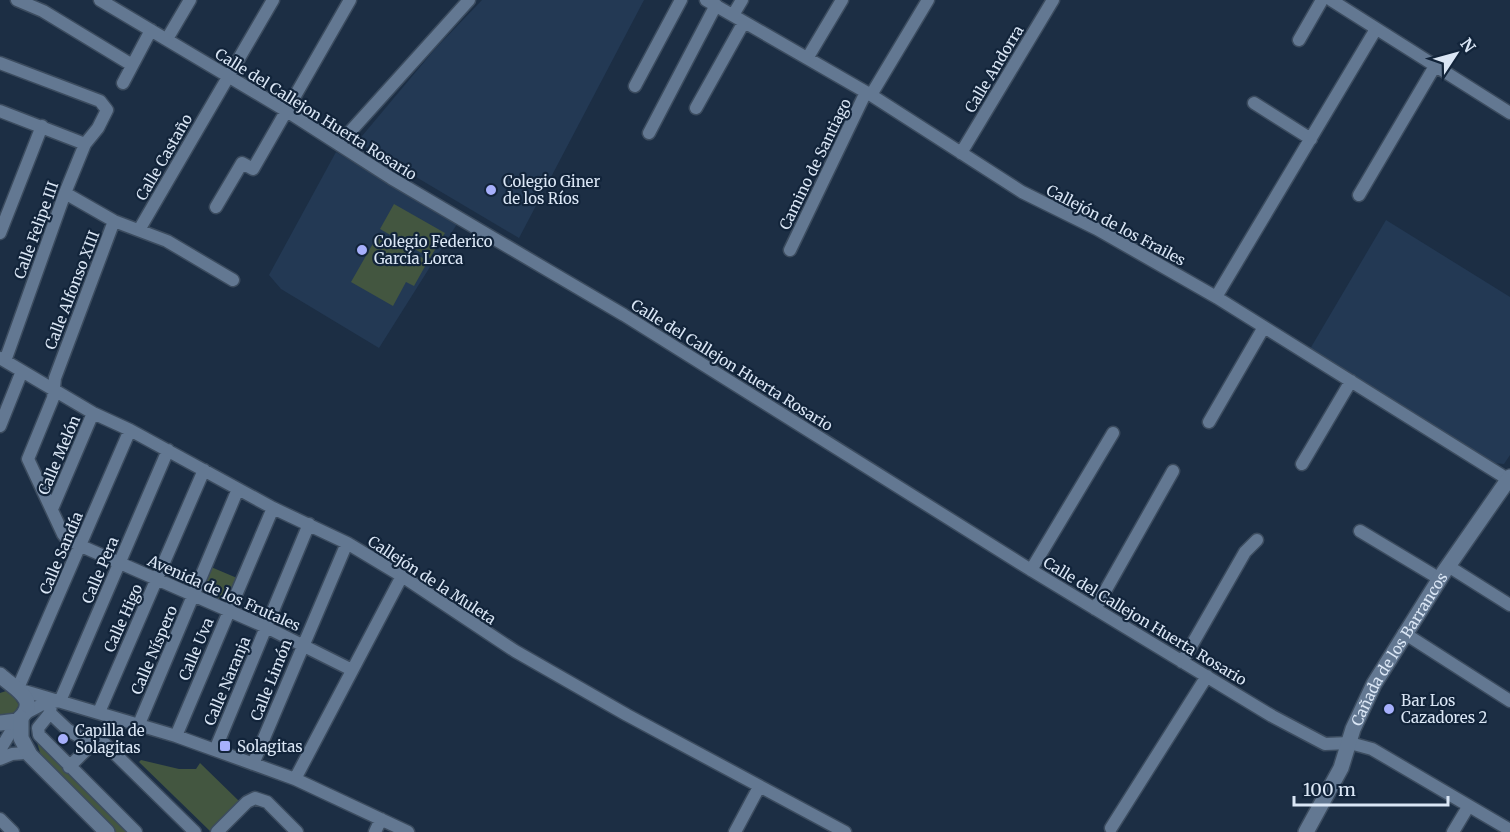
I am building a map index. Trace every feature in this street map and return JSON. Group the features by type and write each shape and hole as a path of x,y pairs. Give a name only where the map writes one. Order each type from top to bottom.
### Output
{"street":[{"path":"17,0 43,11 132,65"},
{"path":"167,39 190,0"},
{"name":"Calle Castaño","path":"139,230 273,0"},
{"path":"216,207 242,163 253,169 350,0"},
{"path":"339,144 469,0"},
{"path":"635,86 681,0"},
{"path":"696,108 739,18 742,0"},
{"path":"808,57 842,0"},
{"name":"Camino de Santiago","path":"790,250 868,93 928,0"},
{"name":"Calle Andorra","path":"961,153 1053,0"},
{"path":"1299,40 1322,0"},
{"path":"1331,0 1510,113"},
{"name":"Calle del Callejon Huerta Rosario","path":"104,1 285,110 391,178 624,315 1182,662 1325,744 1350,743 1372,749 1510,830"},
{"path":"649,134 711,3"},
{"name":"Callejón de los Frailes","path":"711,3 868,93 1022,192 1097,230 1216,297 1509,479"},
{"path":"1216,297 1376,29"},
{"path":"123,82 151,30"},
{"name":"Calle Felipe III","path":"0,63 105,105 106,113 85,144 2,360"},
{"path":"1359,195 1435,66"},
{"path":"1254,103 1311,139"},
{"path":"0,111 85,144"},
{"path":"0,233 42,126"},
{"name":"Calle Alfonso XIII","path":"65,193 114,221 55,378 54,398 28,459 67,539 81,546"},
{"path":"114,221 167,241 233,280"},
{"path":"1209,422 1264,327"},
{"name":"Callejón de la Muleta","path":"2,360 93,413 168,450 273,508 347,543 402,576 461,618 515,651 759,787 845,832"},
{"path":"0,426 22,370"},
{"path":"1302,464 1351,381"},
{"name":"Calle Melón","path":"52,509 93,413"},
{"name":"Calle Sandía","path":"10,684 81,546 130,430"},
{"path":"1031,570 1113,433"},
{"name":"Calle Pera","path":"69,766 38,733 39,726 54,706 168,450"},
{"name":"Calle Higo","path":"99,712 204,470"},
{"path":"1095,609 1173,471"},
{"name":"Cañada de los Barrancos","path":"1306,832 1341,768 1353,729 1374,684 1444,572 1509,479"},
{"name":"Calle Níspero","path":"138,724 238,489"},
{"name":"Calle Uva","path":"176,736 273,508"},
{"name":"Calle Naranja","path":"215,750 309,524"},
{"path":"1360,531 1510,605"},
{"path":"1182,662 1245,552 1257,540"},
{"name":"Calle Limón","path":"253,764 302,644 347,543"},
{"name":"Avenida de los Frutales","path":"81,546 266,627 352,670"},
{"path":"295,779 402,576"},
{"path":"1404,633 1510,700"},
{"path":"1111,828 1207,676"},
{"path":"10,684 54,706 68,730 93,744 104,743 195,832"},
{"path":"10,684 27,704 21,718 21,738 27,754"},
{"path":"3,729 41,705 99,712 176,736 295,779 408,832"},
{"path":"0,750 3,729"},
{"path":"3,729 107,832"},
{"path":"93,744 69,766 136,832"},
{"path":"0,759 12,753 27,754"},
{"path":"735,832 759,787"},
{"path":"223,830 247,802 259,798 267,802 297,832"},
{"path":"1453,832 1468,807"},
{"path":"0,819 13,832"},
{"path":"375,832 381,819"}],"shaded area":[{"path":"482,0 644,0 519,238 357,142 435,49"},
{"name":"Colegio Federico García Lorca","path":"336,152 457,224 379,348 281,289 269,275"},
{"path":"1386,220 1510,297 1510,455 1504,464 1494,463 1310,349"}],"green space":[{"path":"394,204 445,233 430,258 380,229"},
{"path":"379,233 428,261 414,286 406,282 393,306 351,282"},
{"path":"211,567 237,578 226,603 201,592"},
{"path":"10,691 19,705 13,715 0,715 0,693"},
{"path":"36,739 129,832 116,832 41,756"},
{"path":"141,760 179,769 196,769 200,763 240,802 211,832 139,762"}],"place":[{"name":"Colegio Giner de los Ríos","path":"491,190"},
{"name":"Colegio Federico García Lorca","path":"362,250"},
{"name":"Bar Los Cazadores 2","path":"1389,709"},
{"name":"Capilla de Solagitas","path":"63,739"},
{"name":"Solagitas","path":"225,746"}]}
